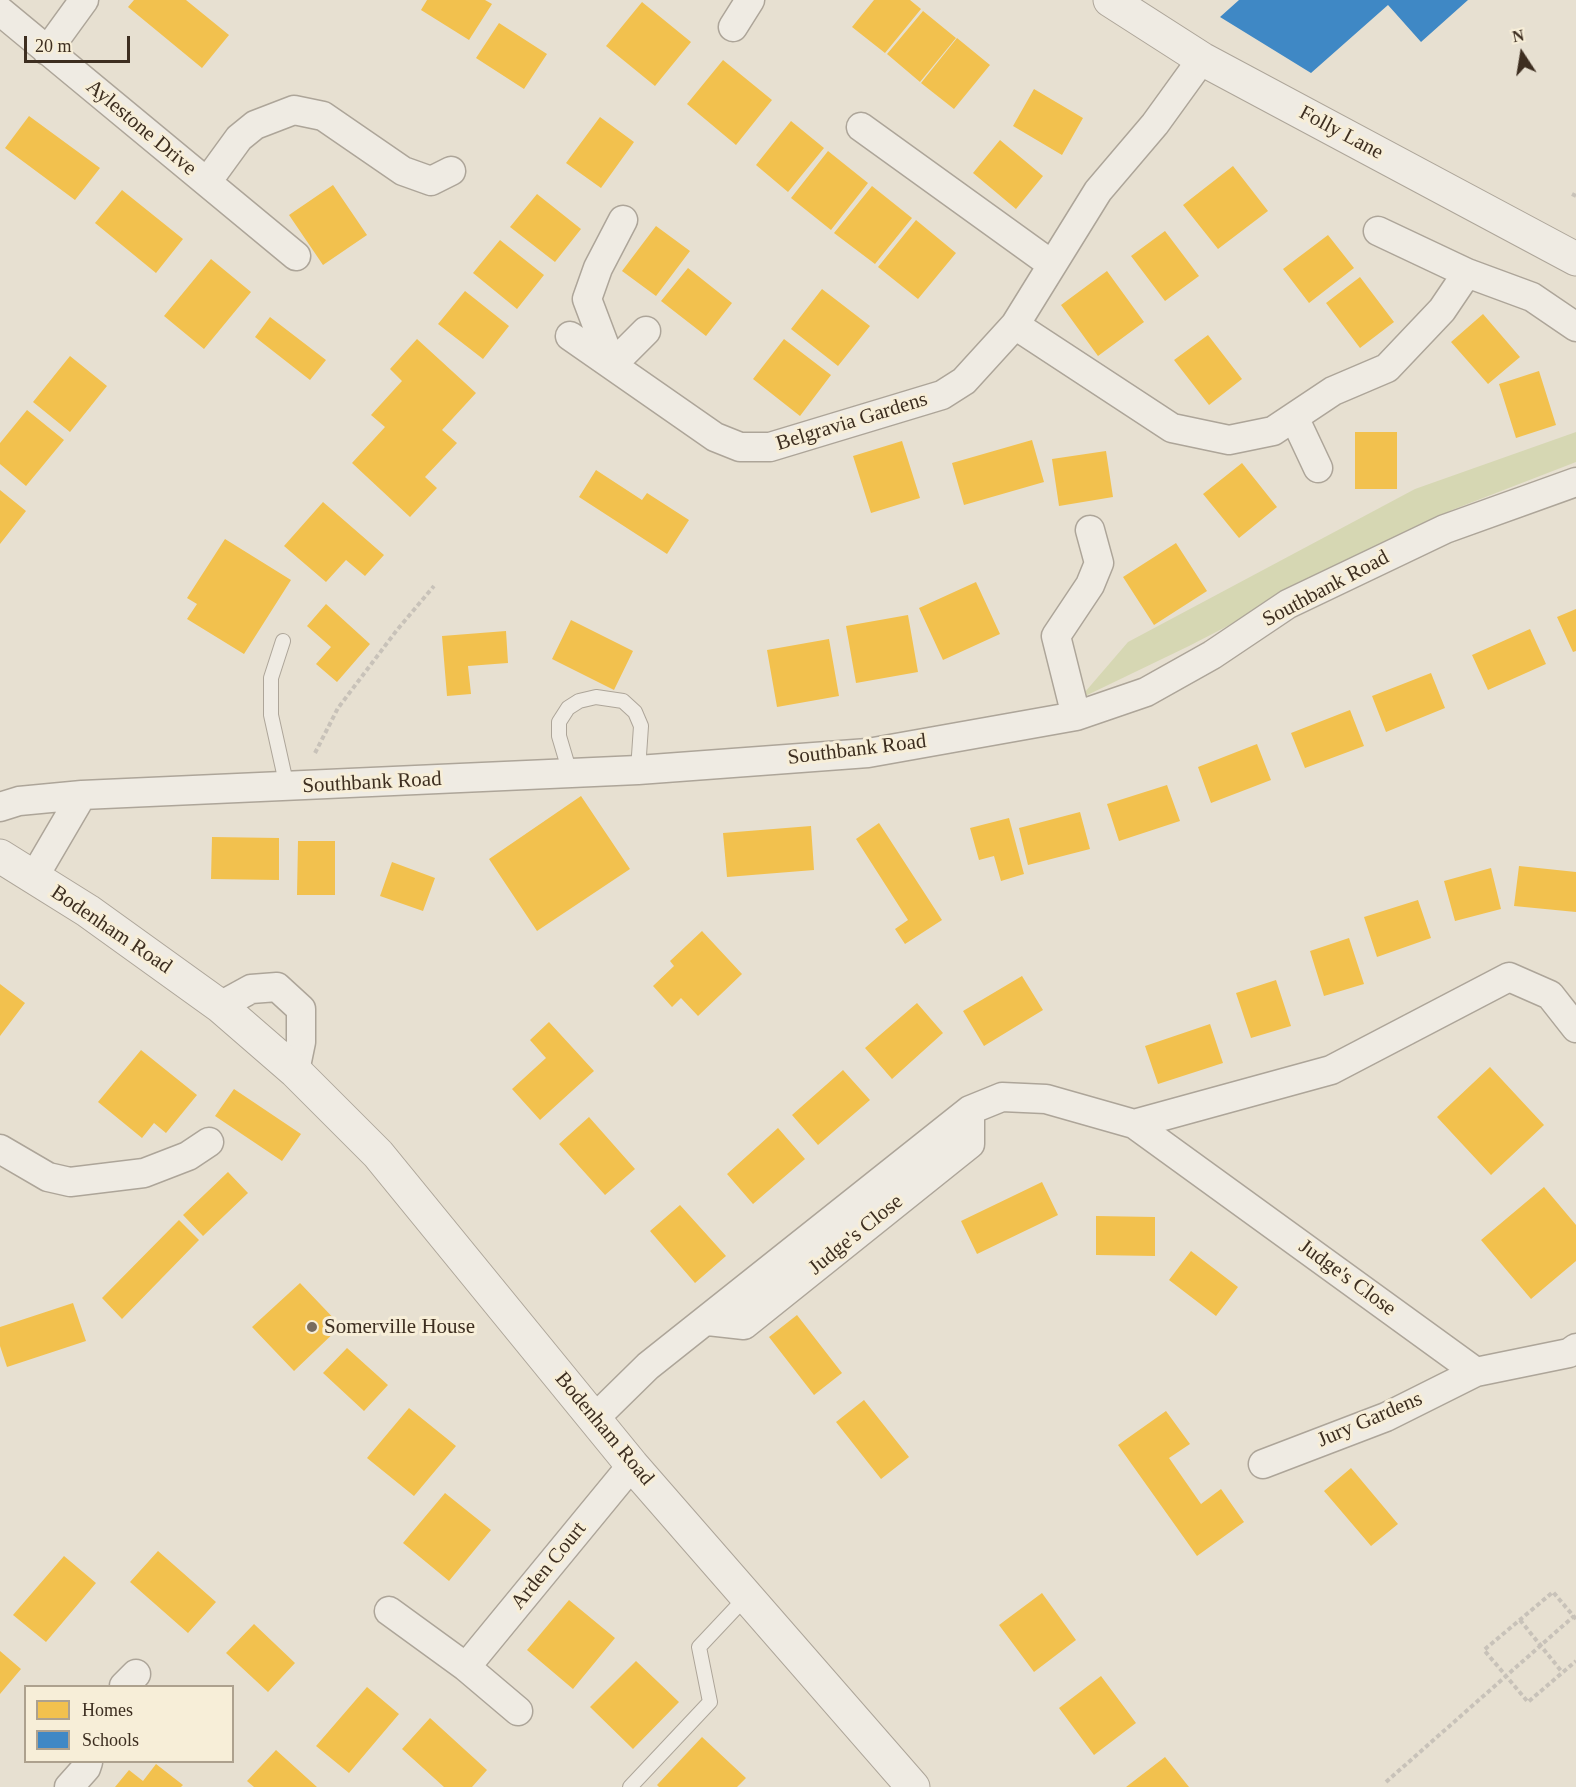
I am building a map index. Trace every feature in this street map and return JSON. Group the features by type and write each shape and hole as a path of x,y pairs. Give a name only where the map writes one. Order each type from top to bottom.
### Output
{"street":[{"path":"47,51 84,0"},
{"path":"733,27 750,0"},
{"name":"Folly Lane","path":"1110,0 1202,59 1574,252"},
{"name":"Aylestone Drive","path":"0,11 296,256"},
{"name":"Belgravia Gardens","path":"570,336 715,437 740,447 770,447 942,395 964,381 1015,326 1051,264 1098,191 1155,124 1202,59"},
{"name":"Aylestone Drive","path":"207,182 239,138 255,125 294,110 323,116 412,174 430,181 451,171"},
{"path":"861,127 1051,264"},
{"path":"623,220 598,268 587,299 612,365 646,331"},
{"path":"1378,231 1467,273 1532,297 1576,327"},
{"path":"1015,326 1172,428 1229,440 1273,430 1333,391 1387,368 1442,310 1467,273"},
{"path":"1294,417 1318,468"},
{"name":"Southbank Road","path":"0,807 19,801 82,795 638,770 868,753 1076,716 1146,692 1212,655 1288,604 1445,529 1576,482"},
{"path":"1076,716 1056,636 1090,585 1099,563 1090,530"},
{"path":"34,878 82,795"},
{"name":"Bodenham Road","path":"0,856 87,911 220,1006 295,1071 378,1154 632,1465 913,1787"},
{"path":"1134,1124 1331,1070 1509,977 1550,995 1576,1028"},
{"path":"220,1006 251,988 277,987 301,1009 301,1041 295,1071"},
{"name":"Judge's Close","path":"595,1418 648,1366 708,1321 744,1325 970,1144 970,1110 1002,1097 1046,1099 1134,1124 1476,1372"},
{"path":"0,1149 48,1177 70,1182 144,1173 188,1156 209,1142"},
{"path":"1476,1372 1569,1353 1576,1348"},
{"name":"Jury Gardens","path":"1263,1464 1386,1417 1476,1372"},
{"name":"Arden Court","path":"466,1667 632,1465"},
{"path":"389,1611 466,1667 518,1711"},
{"path":"69,1787 86,1768 87,1763"}],"lane":[{"path":"284,641 271,678 271,715 293,787"},
{"path":"570,773 559,736 559,722 568,708 579,701 597,697 622,701 635,712 641,726 638,770"},
{"path":"630,1787 710,1701 699,1647 747,1596"}],"path":[{"path":"293,787 338,708 397,630 434,586"},
{"path":"1386,1782 1507,1676 1541,1645 1575,1618 1553,1592 1484,1650 1507,1676 1528,1702 1576,1661"},
{"path":"1520,1620 1563,1672"}],"green space":[{"path":"1576,432 1576,462 1452,510 1189,646 1079,699 1128,642 1415,489"}],"building: Homes":[{"path":"134,0 186,0 229,35 202,68 128,7"},
{"path":"427,0 485,0 492,4 469,40 421,10"},
{"path":"874,0 910,0 921,9 885,53 852,27"},
{"path":"642,2 691,42 655,86 606,46"},
{"path":"923,11 956,38 920,82 887,54"},
{"path":"499,23 547,54 524,89 476,58"},
{"path":"957,38 990,65 954,109 921,83"},
{"path":"723,60 772,100 736,145 687,104"},
{"path":"1034,89 1083,118 1062,155 1013,126"},
{"path":"29,116 100,168 75,200 5,148"},
{"path":"600,117 634,142 601,188 566,163"},
{"path":"791,121 824,148 788,192 756,165"},
{"path":"1000,140 1043,176 1016,209 973,173"},
{"path":"828,151 868,183 831,230 791,198"},
{"path":"1233,166 1268,211 1218,249 1183,205"},
{"path":"333,185 367,235 323,265 289,215"},
{"path":"872,186 912,218 875,264 834,233"},
{"path":"122,190 183,239 156,273 95,223"},
{"path":"537,194 581,229 555,262 510,227"},
{"path":"916,220 956,253 918,299 878,267"},
{"path":"656,226 690,251 656,296 622,271"},
{"path":"1165,231 1199,276 1165,301 1131,256"},
{"path":"1328,235 1354,268 1309,303 1283,269"},
{"path":"500,240 544,275 517,309 473,273"},
{"path":"211,259 251,292 204,349 164,316"},
{"path":"688,268 732,303 706,336 661,301"},
{"path":"1107,271 1144,322 1098,356 1061,305"},
{"path":"1360,277 1394,322 1360,348 1326,303"},
{"path":"822,289 870,326 838,366 791,329"},
{"path":"465,291 509,326 483,359 438,324"},
{"path":"1483,314 1520,357 1488,384 1451,342"},
{"path":"270,317 326,360 310,380 255,337"},
{"path":"1208,335 1242,379 1209,405 1174,360"},
{"path":"417,339 476,393 442,430 457,443 425,477 437,488 410,517 352,463 385,427 371,415 402,381 390,369"},
{"path":"784,339 831,375 800,416 753,379"},
{"path":"70,356 107,386 70,432 33,402"},
{"path":"1539,371 1556,425 1516,438 1499,384"},
{"path":"27,410 64,440 26,486 0,464 0,443"},
{"path":"1355,432 1397,432 1397,489 1355,489"},
{"path":"1032,440 1044,482 964,505 952,463"},
{"path":"902,441 920,498 871,513 853,456"},
{"path":"1106,451 1113,497 1059,506 1052,459"},
{"path":"1242,463 1277,507 1239,538 1203,494"},
{"path":"596,470 642,500 647,493 689,520 667,554 579,497"},
{"path":"0,490 26,511 0,544"},
{"path":"323,502 384,555 365,576 346,560 326,582 284,546"},
{"path":"225,539 291,580 244,654 187,619 197,604 187,598"},
{"path":"1176,543 1207,591 1154,625 1123,577"},
{"path":"976,582 1000,634 943,660 919,608"},
{"path":"326,604 370,644 337,682 316,664 331,647 307,626"},
{"path":"1576,609 1576,651 1573,652 1557,617"},
{"path":"908,615 918,672 856,683 846,626"},
{"path":"571,620 633,651 614,690 552,659"},
{"path":"1530,629 1546,664 1488,690 1472,655"},
{"path":"506,631 508,663 468,666 471,694 447,696 442,636"},
{"path":"829,639 839,696 777,707 767,650"},
{"path":"1431,673 1445,708 1386,732 1372,696"},
{"path":"1350,710 1364,746 1305,768 1291,733"},
{"path":"1257,744 1271,780 1211,803 1198,767"},
{"path":"1167,785 1180,821 1119,841 1107,804"},
{"path":"581,796 630,869 537,931 489,859"},
{"path":"1080,812 1090,849 1028,865 1019,828"},
{"path":"1009,818 1024,874 1001,881 994,856 979,860 970,828"},
{"path":"879,823 942,920 905,944 895,929 908,920 856,839"},
{"path":"811,826 814,870 727,877 723,833"},
{"path":"212,837 279,838 279,880 211,879"},
{"path":"298,841 335,841 335,895 297,895"},
{"path":"392,862 435,878 423,911 380,896"},
{"path":"1519,866 1576,872 1576,912 1514,906"},
{"path":"1491,868 1501,909 1455,921 1444,881"},
{"path":"1418,900 1431,938 1377,957 1364,917"},
{"path":"702,931 742,974 698,1016 681,998 672,1007 653,986 674,966 670,961"},
{"path":"1349,938 1364,984 1324,996 1310,951"},
{"path":"1022,976 1043,1010 984,1046 963,1011"},
{"path":"1276,980 1291,1026 1251,1038 1236,993"},
{"path":"0,984 25,1003 0,1036"},
{"path":"917,1003 943,1033 892,1079 865,1048"},
{"path":"549,1022 594,1071 540,1120 512,1089 546,1058 530,1040"},
{"path":"1210,1024 1223,1063 1158,1084 1145,1046"},
{"path":"141,1050 197,1095 166,1133 154,1123 142,1138 98,1102"},
{"path":"1490,1067 1544,1125 1491,1175 1437,1117"},
{"path":"843,1070 870,1100 818,1145 792,1115"},
{"path":"234,1089 301,1134 282,1161 215,1116"},
{"path":"589,1117 635,1169 605,1195 559,1144"},
{"path":"778,1128 805,1159 753,1204 727,1174"},
{"path":"228,1172 248,1193 203,1236 183,1215"},
{"path":"1042,1182 1058,1215 977,1254 961,1221"},
{"path":"1544,1187 1576,1225 1576,1261 1531,1299 1481,1240"},
{"path":"680,1205 726,1256 695,1283 650,1231"},
{"path":"1096,1216 1155,1217 1155,1256 1096,1255"},
{"path":"179,1220 199,1240 122,1319 102,1298"},
{"path":"1191,1251 1238,1287 1216,1316 1169,1280"},
{"path":"300,1283 341,1326 294,1371 252,1327"},
{"path":"73,1303 86,1341 7,1367 0,1346 0,1327"},
{"path":"797,1315 842,1373 814,1395 769,1337"},
{"path":"347,1348 388,1385 364,1411 323,1373"},
{"path":"864,1400 909,1457 881,1479 836,1422"},
{"path":"409,1408 456,1446 414,1496 367,1458"},
{"path":"1166,1411 1190,1444 1169,1458 1201,1504 1221,1489 1244,1522 1197,1556 1118,1445"},
{"path":"1351,1468 1398,1524 1371,1546 1324,1491"},
{"path":"445,1493 491,1530 449,1581 403,1543"},
{"path":"158,1551 216,1602 188,1633 130,1582"},
{"path":"64,1556 96,1583 46,1642 13,1615"},
{"path":"1042,1593 1076,1640 1034,1672 999,1625"},
{"path":"569,1600 615,1638 573,1689 527,1650"},
{"path":"254,1624 295,1663 268,1692 226,1653"},
{"path":"0,1651 21,1669 0,1694"},
{"path":"636,1661 679,1702 633,1749 590,1707"},
{"path":"1101,1676 1136,1723 1094,1755 1059,1708"},
{"path":"367,1687 399,1714 349,1773 316,1746"},
{"path":"430,1718 487,1770 472,1787 444,1787 402,1749"},
{"path":"702,1737 746,1778 737,1787 659,1787 657,1785"},
{"path":"276,1750 317,1787 254,1787 247,1781"},
{"path":"1165,1757 1189,1787 1126,1787"},
{"path":"156,1764 183,1785 181,1787 115,1787 129,1770 143,1781"}],"building: Schools":[{"path":"1239,0 1468,0 1421,42 1388,5 1311,73 1220,17"}],"place":[{"name":"Somerville House","path":"312,1327"}]}
